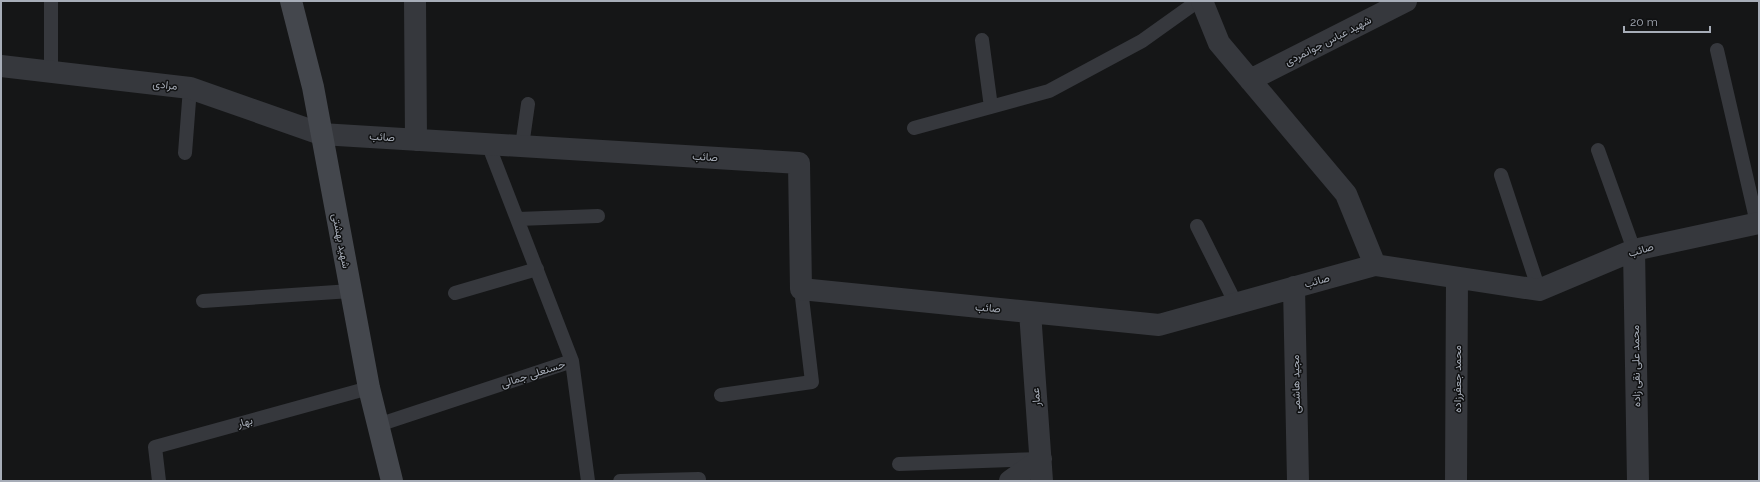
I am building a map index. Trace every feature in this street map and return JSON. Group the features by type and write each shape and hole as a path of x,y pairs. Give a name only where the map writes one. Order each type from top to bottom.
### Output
{"street":[{"name":"شهید بهشتی","path":"291,1 313,87 369,388 392,481"},
{"path":"414,1 416,140"},
{"path":"1202,1 1219,43 1346,194 1375,265"},
{"name":"شهید عباس جوانمردی","path":"1250,80 1406,1"},
{"name":"مرادی","path":"1,66 190,88 321,134"},
{"name":"صائب","path":"321,134 799,163 801,289 1159,325 1375,265 1539,290 1634,250 1758,223"},
{"name":"محمد علی نقی زاده","path":"1634,250 1638,481"},
{"name":"محمد جعفرزاده","path":"1456,481 1457,278"},
{"name":"مجید هاشمی","path":"1294,287 1298,481"},
{"name":"عمار","path":"1030,312 1042,481"},
{"path":"1010,481 1040,459"}],"lane":[{"path":"51,1 51,72"},
{"path":"914,128 1049,91 1142,41 1198,1"},
{"path":"982,40 991,107"},
{"path":"1717,50 1758,223"},
{"path":"185,153 190,88"},
{"path":"522,146 528,104"},
{"path":"488,144 572,361"},
{"path":"1598,150 1634,250"},
{"path":"1501,175 1539,290"},
{"path":"518,219 598,216"},
{"path":"1196,226 1236,304"},
{"path":"455,293 537,269"},
{"path":"721,395 812,382 801,289"},
{"path":"203,301 351,292"},
{"name":"حسنعلی جمالی","path":"378,425 572,361 588,481"},
{"name":"بهار","path":"159,481 155,447 369,388"},
{"path":"899,464 1040,459"},
{"path":"620,481 699,479"}]}
